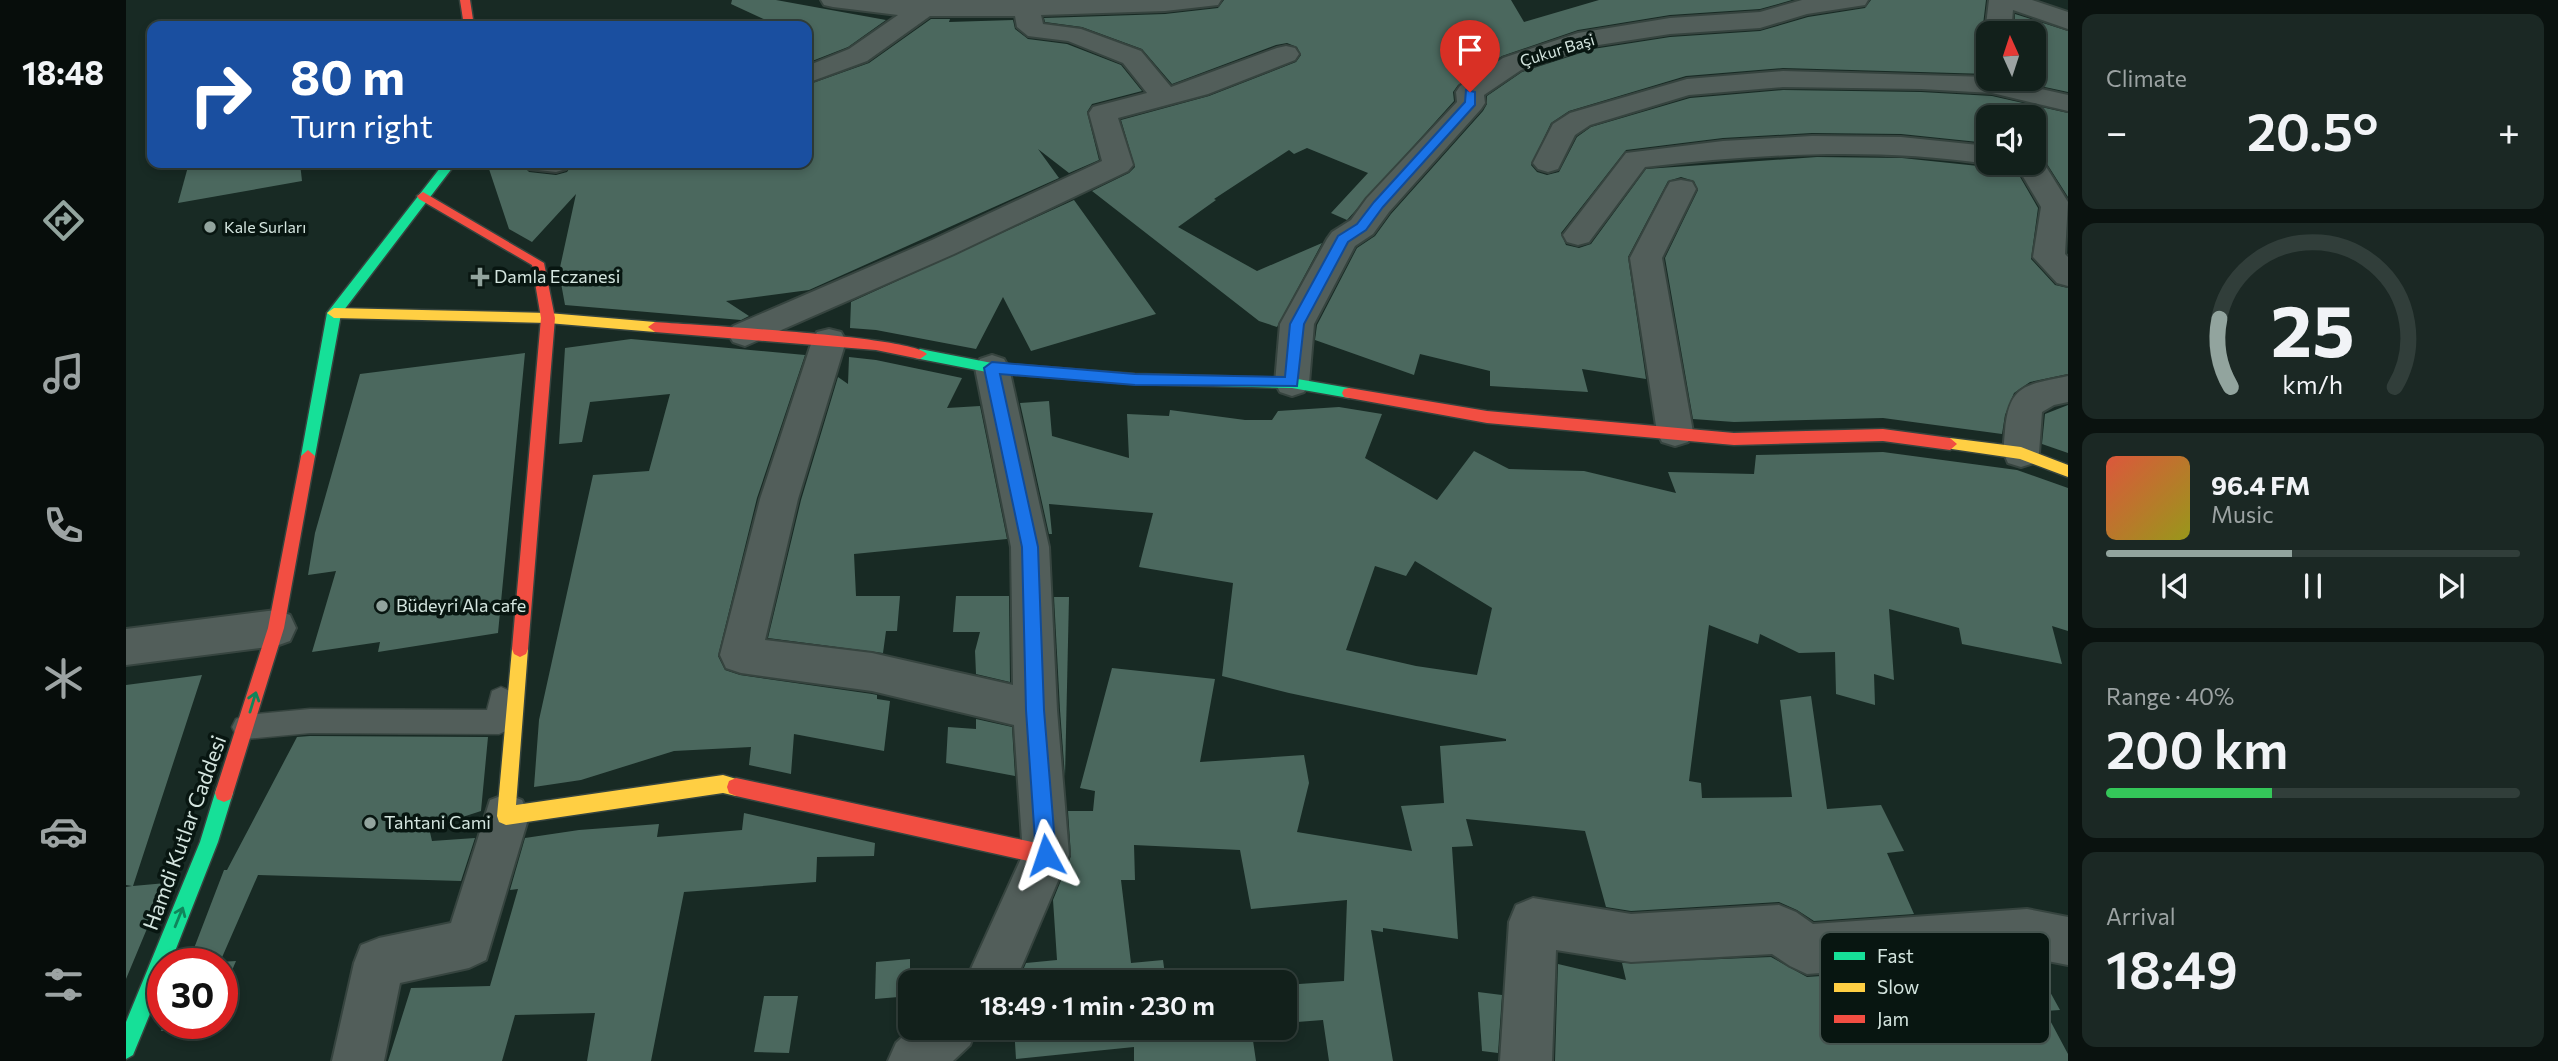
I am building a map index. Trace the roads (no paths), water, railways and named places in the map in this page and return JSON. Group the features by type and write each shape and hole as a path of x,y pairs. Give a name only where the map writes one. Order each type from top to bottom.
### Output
{"street":[{"path":"465,0 468,21"},
{"path":"834,0 876,8 922,10 1025,4 1136,5 1209,0"},
{"name":"Çukur Başi","path":"1292,383 1297,324 1343,239 1362,227 1378,205 1471,103 1470,92 1512,64 1587,39 1670,26 1760,20 1795,12 1799,8 1856,0"},
{"path":"1999,21 2001,0"},
{"path":"2008,0 2068,21"},
{"path":"1025,4 1030,27 1037,31 1072,34 1132,57 1166,98"},
{"path":"812,73 858,55 922,10"},
{"path":"745,334 943,247 1118,164 1103,113 1198,88 1286,54"},
{"path":"1548,163 1563,130 1580,119 1687,87 1783,79 1976,82"},
{"path":"2025,91 2068,103"},
{"path":"1578,235 1636,159 1735,148 1853,145 1954,149 1976,153"},
{"path":"334,313 446,168"},
{"path":"2046,169 2068,178"},
{"path":"2037,175 2056,207 2049,257 2068,275"},
{"path":"1675,432 1646,258 1681,189"},
{"path":"358,1061 379,963 469,943 506,816 548,318 538,263 423,196"},
{"path":"334,313 548,318 876,345 992,368 1135,379 1292,383 1487,417 1734,439 1883,435 2021,453 2068,471"},
{"name":"Hamdi Kutlar Caddesi","path":"126,1048 209,842 276,628 334,313"},
{"path":"829,341 776,511 741,655 872,672 1035,710"},
{"path":"992,368 1030,547 1035,710 1046,855 994,970"},
{"path":"2021,453 2025,406 2044,394 2068,389"},
{"path":"126,647 276,628"},
{"path":"506,816 723,784 1046,855"},
{"path":"1527,1061 1533,922 1631,938 1779,929 1807,949 1820,948"},
{"path":"2050,937 2068,941"},
{"path":"914,1061 937,1040"}],"lane":[{"path":"245,727 310,721 499,722 503,677"}],"place":[{"name":"Kale Surları","path":"210,227"},
{"name":"Damla Eczanesi","path":"480,277"},
{"name":"Büdeyri Ala cafe","path":"382,606"},
{"name":"Tahtani Cami","path":"370,823"}]}
